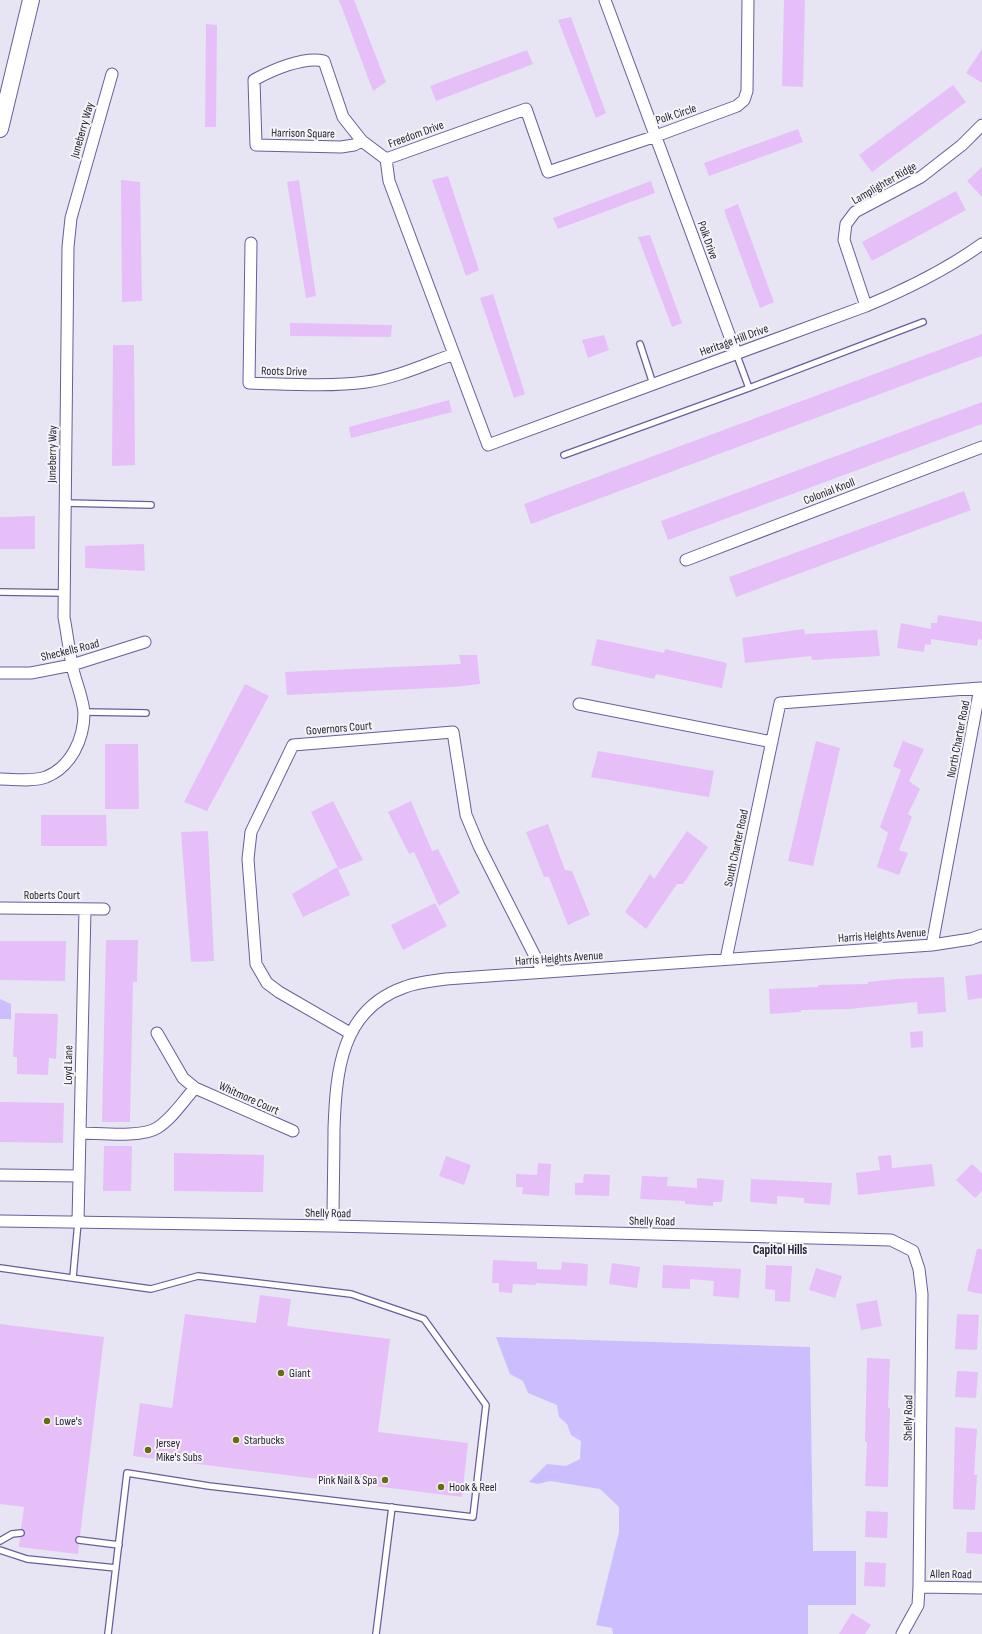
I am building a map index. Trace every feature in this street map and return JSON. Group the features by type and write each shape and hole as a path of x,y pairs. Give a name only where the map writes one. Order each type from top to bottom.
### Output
{"main road":[{"path":"0,129 31,0"}],"street":[{"name":"Polk Circle","path":"605,0 656,136 737,106 744,100 747,91 748,0"},
{"name":"Harrison Square","path":"362,141 354,145 341,147 256,145 254,80 267,72 306,60 316,59 324,61 343,117 362,141 386,159"},
{"name":"Juneberry Way","path":"0,779 30,779 44,777 56,772 67,763 79,741 84,712 72,665 64,617 64,502 68,255 71,218 112,74"},
{"name":"Freedom Drive","path":"488,445 389,181 386,159 526,109 548,172 656,136"},
{"name":"Lamplighter Ridge","path":"866,306 844,240 846,224 856,212 922,177 962,145 982,125"},
{"name":"Polk Drive","path":"656,136 736,353"},
{"name":"Roots Drive","path":"251,243 249,383 336,385 367,382 396,375 454,354"},
{"name":"Heritage Hill Drive","path":"488,445 866,306 908,288 951,265 981,245"},
{"name":"Colonial Knoll","path":"686,560 982,447"},
{"name":"Sheckells Road","path":"0,673 31,673 72,665 145,642"},
{"name":"North Charter Road","path":"780,702 980,688 932,945"},
{"name":"South Charter Road","path":"726,959 780,702"},
{"path":"579,704 772,742"},
{"name":"Governors Court","path":"350,1033 279,992 267,983 256,964 248,859 252,832 293,745 453,732 466,815 479,846 543,972"},
{"name":"Roberts Court","path":"0,908 104,909"},
{"name":"Loyd Lane","path":"78,1222 85,909"},
{"name":"Harris Heights Avenue","path":"333,1226 335,1100 339,1064 350,1033 363,1016 376,1003 404,987 446,979 932,945 971,939 982,935"},
{"name":"Whitmore Court","path":"157,1033 183,1078 196,1088 293,1131"},
{"path":"80,1134 132,1133 155,1129 165,1122 196,1088"},
{"path":"0,1175 79,1176"},
{"name":"Shelly Road","path":"0,1221 333,1226 891,1240 913,1251 919,1269 922,1294 918,1605 902,1634"},
{"name":"Allen Road","path":"919,1586 982,1588"}],"lane":[{"path":"564,455 749,388 924,322"},
{"path":"640,344 653,384"},
{"path":"736,353 749,388"},
{"path":"64,502 151,506"},
{"path":"0,592 64,593"},
{"path":"84,712 146,713"},
{"path":"73,1277 78,1222"},
{"path":"0,1268 151,1288 198,1276 351,1294 424,1319 486,1405 473,1517 209,1486 127,1473 108,1634"},
{"path":"376,1634 392,1507"},
{"path":"0,1541 12,1534 20,1533"},
{"path":"79,1540 119,1545"},
{"path":"0,1550 28,1559 116,1568"}],"shaded area":[{"path":"0,999 11,1004 11,1019 0,1019"},
{"path":"496,1337 810,1347 813,1551 856,1551 856,1605 808,1605 808,1634 613,1634 612,1628 596,1625 619,1532 619,1507 600,1489 550,1481 538,1484 529,1482 547,1464 566,1466 580,1459 581,1441 571,1435 567,1424 559,1417 557,1405 528,1393 523,1381 510,1374"}],"building":[{"path":"339,0 354,0 386,82 373,91"},
{"path":"784,0 805,0 803,87 782,86"},
{"path":"571,17 606,113 596,118 558,20"},
{"path":"206,24 217,25 216,127 205,127"},
{"path":"982,49 982,83 966,73"},
{"path":"527,50 533,64 436,101 430,86"},
{"path":"953,85 966,102 872,172 859,155"},
{"path":"798,129 803,142 709,176 704,163"},
{"path":"982,167 982,197 967,181"},
{"path":"448,176 479,270 466,276 432,180"},
{"path":"121,180 140,182 142,301 122,302"},
{"path":"299,180 316,296 306,298 287,182"},
{"path":"651,181 655,193 558,229 553,218"},
{"path":"956,191 966,210 872,261 862,242"},
{"path":"738,204 774,302 760,308 724,210"},
{"path":"650,235 682,323 672,327 638,237"},
{"path":"493,294 525,394 514,398 480,298"},
{"path":"290,323 392,325 391,337 290,336"},
{"path":"982,334 982,356 531,524 524,504"},
{"path":"604,335 609,350 588,358 582,340"},
{"path":"113,345 134,345 135,465 112,466"},
{"path":"449,400 452,412 351,438 349,427"},
{"path":"982,402 982,424 668,540 661,521"},
{"path":"964,491 971,510 736,597 729,577"},
{"path":"35,516 35,549 0,549 0,517"},
{"path":"144,544 145,571 85,568 85,546"},
{"path":"938,615 982,622 982,640 978,639 977,646 931,639 931,645 925,644 924,652 897,648 901,623 931,629 931,623 937,623"},
{"path":"804,629 805,634 877,630 880,656 812,660 811,656 745,663 742,638"},
{"path":"597,639 664,653 665,649 727,663 722,688 656,674 654,679 591,665"},
{"path":"459,655 477,655 480,684 454,687 287,695 285,672 461,664"},
{"path":"245,684 269,696 207,811 184,802"},
{"path":"816,741 840,748 813,866 788,861"},
{"path":"903,741 924,749 909,781 920,789 908,814 912,817 899,850 908,853 899,875 877,867 888,833 880,827 901,770 893,766"},
{"path":"105,744 138,744 139,809 105,809"},
{"path":"598,751 714,771 709,797 591,777"},
{"path":"333,801 363,860 339,870 311,812"},
{"path":"411,801 432,851 438,849 460,893 439,906 414,852 409,854 388,812"},
{"path":"41,815 106,815 107,846 41,846"},
{"path":"548,824 565,870 572,871 590,915 568,925 549,877 544,877 526,832"},
{"path":"208,831 214,961 191,962 181,832"},
{"path":"687,831 708,847 683,884 677,884 646,929 625,912 650,874 654,879"},
{"path":"337,867 350,895 303,917 292,894"},
{"path":"435,903 447,926 403,950 391,925"},
{"path":"106,940 138,940 137,982 133,982 130,1122 102,1122"},
{"path":"0,941 66,941 65,981 0,980"},
{"path":"982,974 982,998 968,1000 965,976"},
{"path":"944,977 946,1012 918,1014 917,1002 849,1009 801,1010 801,1012 770,1014 769,989 818,987 818,985 868,984 868,982 896,979"},
{"path":"15,1013 58,1014 56,1059 49,1058 48,1075 17,1074 17,1057 13,1057"},
{"path":"923,1031 923,1047 911,1048 910,1032"},
{"path":"0,1102 64,1103 63,1143 0,1142"},
{"path":"104,1146 132,1146 131,1191 103,1191"},
{"path":"174,1153 264,1155 263,1192 174,1191"},
{"path":"891,1155 892,1168 932,1164 935,1186 858,1195 856,1173 880,1170 878,1156"},
{"path":"446,1156 471,1165 464,1185 439,1176"},
{"path":"538,1163 551,1164 549,1196 522,1194 523,1187 516,1187 516,1174 537,1175"},
{"path":"972,1164 982,1173 982,1191 975,1198 956,1180"},
{"path":"584,1174 610,1175 609,1196 575,1195 575,1183 583,1183"},
{"path":"642,1176 668,1177 667,1186 697,1188 697,1178 724,1180 722,1202 713,1202 713,1206 685,1204 685,1201 640,1199"},
{"path":"751,1179 832,1183 830,1205 804,1203 804,1198 777,1196 777,1204 750,1202"},
{"path":"977,1249 982,1249 982,1294 967,1291"},
{"path":"493,1260 537,1262 537,1269 561,1270 562,1262 588,1264 587,1286 536,1283 536,1285 513,1284 512,1293 499,1292 499,1283 492,1283"},
{"path":"612,1263 640,1267 637,1288 609,1284"},
{"path":"663,1265 741,1269 739,1298 713,1296 714,1281 690,1279 690,1289 662,1288"},
{"path":"766,1265 792,1266 790,1302 775,1301 775,1290 765,1289"},
{"path":"816,1268 842,1276 835,1298 809,1290"},
{"name":"Giant","path":"260,1295 291,1299 287,1326 390,1339 378,1432 468,1443 462,1497 133,1456 140,1403 172,1408 185,1314 256,1323"},
{"path":"877,1300 882,1326 861,1330 856,1304"},
{"path":"957,1314 979,1315 977,1350 955,1349"},
{"name":"Lowe's","path":"0,1324 104,1337 80,1536 75,1539 75,1542 79,1544 78,1554 19,1547 20,1537 24,1536 25,1533 21,1529 24,1507 0,1504"},
{"path":"867,1358 890,1359 888,1408 890,1408 888,1487 865,1486 867,1442 865,1442"},
{"path":"957,1371 978,1372 976,1398 955,1397"},
{"path":"955,1427 977,1429 974,1475 977,1475 975,1510 953,1509"},
{"path":"866,1511 888,1512 887,1538 865,1537"},
{"path":"967,1532 982,1532 982,1554 966,1553"},
{"path":"865,1562 886,1563 885,1587 864,1586"},
{"path":"852,1613 871,1625 865,1634 839,1634"}],"place":[{"name":"Giant","path":"281,1373"},
{"name":"Lowe's","path":"47,1421"},
{"name":"Starbucks","path":"236,1440"},
{"name":"Jersey Mike's Subs","path":"148,1450"},
{"name":"Pink Nail & Spa","path":"385,1480"},
{"name":"Hook & Reel","path":"441,1487"}],"district":[{"name":"Capitol Hills","path":"780,1249"}]}
